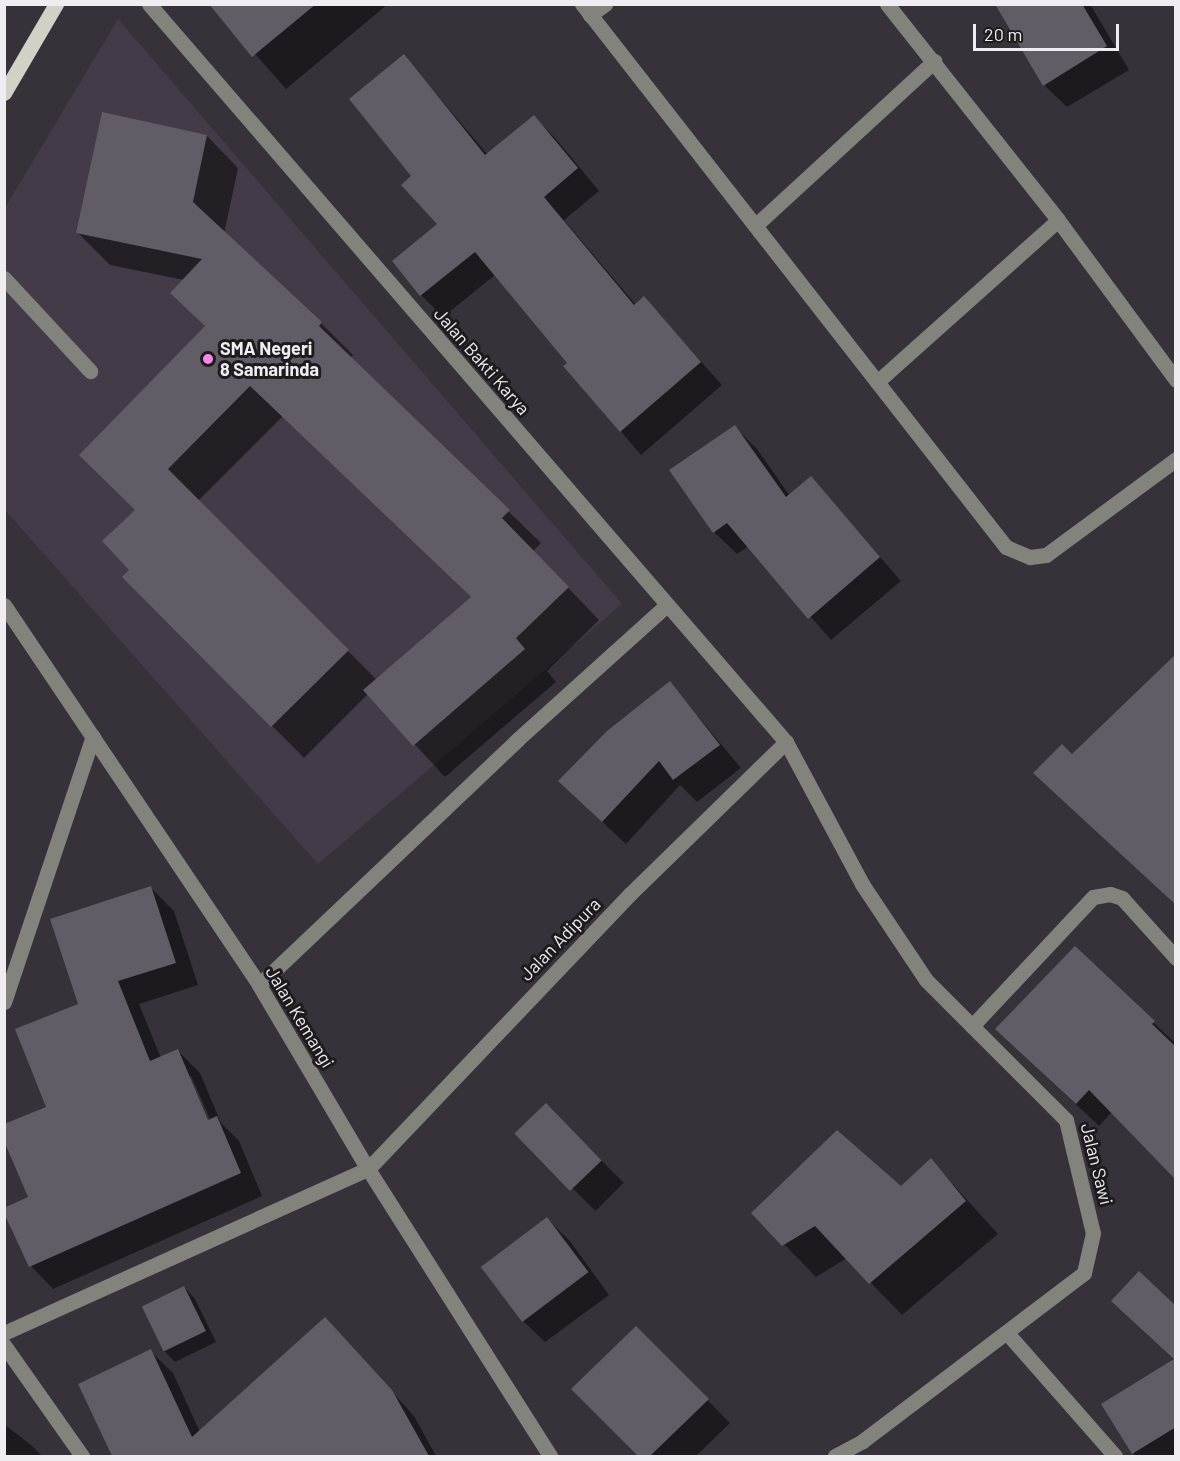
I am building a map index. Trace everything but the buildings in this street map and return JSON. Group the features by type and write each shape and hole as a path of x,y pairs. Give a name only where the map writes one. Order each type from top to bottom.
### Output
{"main road":[{"path":"4,93 56,4"}],"street":[{"name":"Jalan Bakti Karya","path":"149,4 786,742"},
{"path":"605,4 586,10 757,224 1006,547 1020,555 1046,555 1176,459"},
{"path":"888,4 1058,219 1176,380"},
{"path":"757,224 934,61"},
{"path":"877,382 1058,219"},
{"path":"4,278 90,371"},
{"name":"Jalan Kemangi","path":"4,604 259,985 368,1169 550,1456"},
{"path":"259,985 518,739 667,605"},
{"path":"4,1002 93,736"},
{"name":"Jalan Sawi","path":"786,742 862,884 926,980 1066,1120 1094,1233 1084,1273 863,1441 835,1456"},
{"name":"Jalan Adipura","path":"368,1169 630,894 786,742"},
{"path":"972,1026 1093,897 1110,894 1122,898 1176,958"},
{"path":"4,1334 368,1169"},
{"path":"1007,1333 1115,1456"},
{"path":"4,1345 82,1456"}],"shaded area":[{"name":"SMA Negeri 8 Samarinda","path":"118,19 622,604 318,864 5,510 5,208"}],"place":[{"name":"SMA Negeri 8 Samarinda","path":"208,359"}]}
